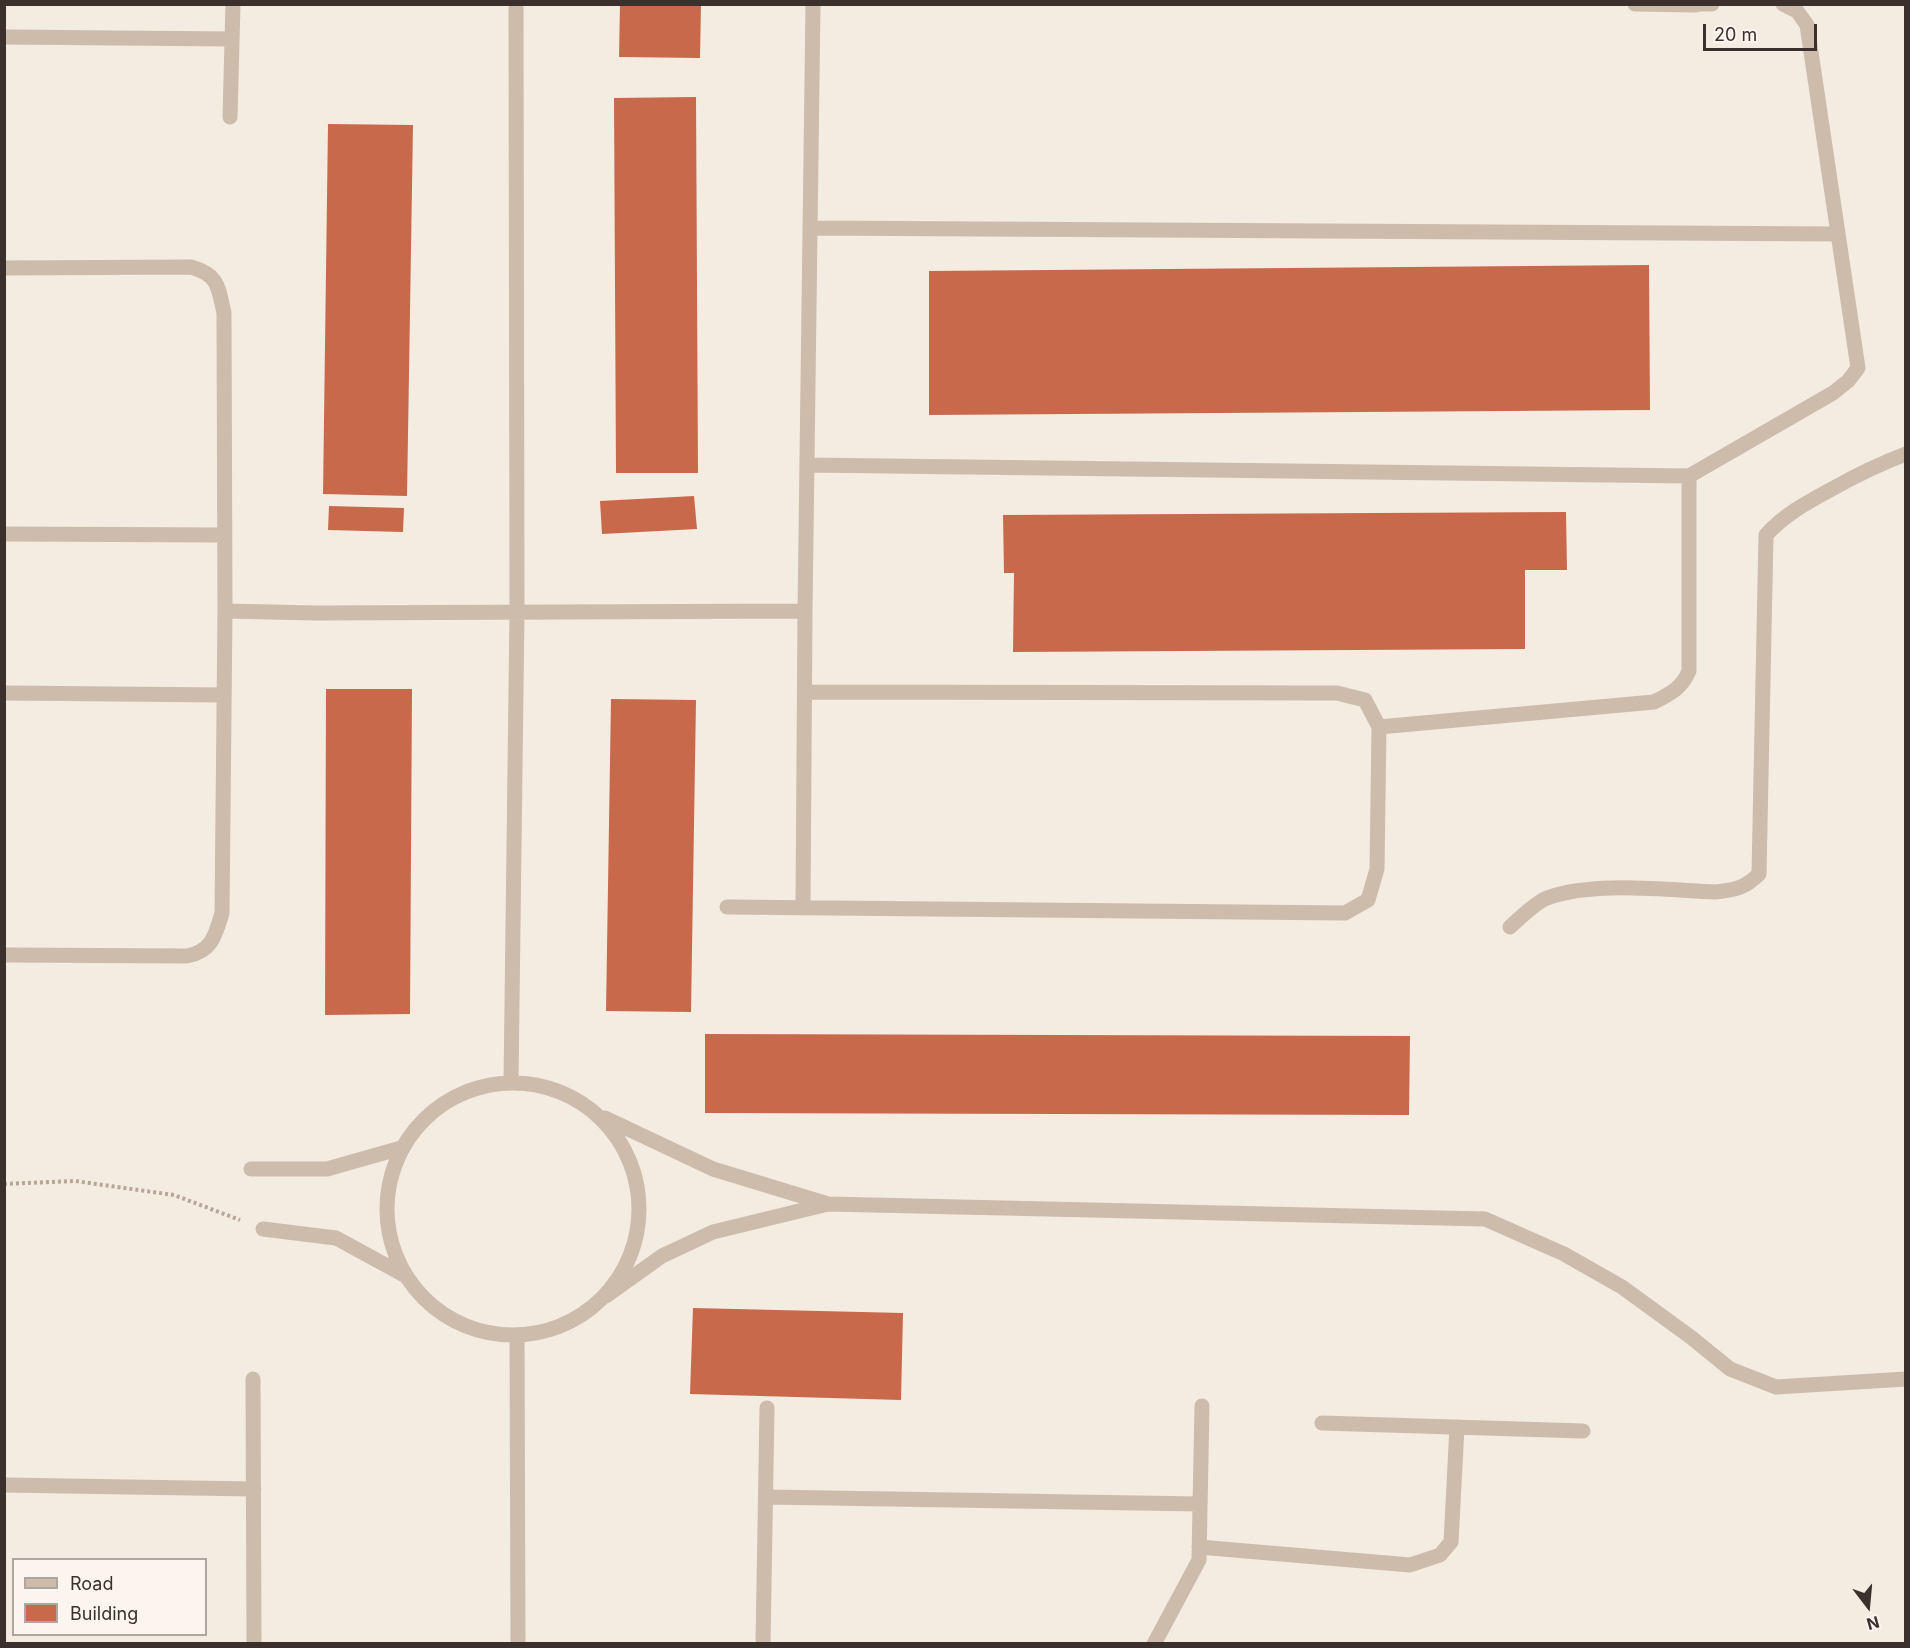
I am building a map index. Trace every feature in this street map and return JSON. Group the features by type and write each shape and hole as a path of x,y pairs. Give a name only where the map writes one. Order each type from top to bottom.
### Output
{"street":[{"path":"230,117 233,4"},
{"path":"511,1082 517,612 516,4"},
{"path":"803,908 813,4"},
{"path":"1635,4 1713,4"},
{"path":"807,465 1689,476 1833,393 1848,381 1858,368 1807,25 1797,11 1783,4"},
{"path":"4,37 232,39"},
{"path":"810,228 1838,234"},
{"path":"4,268 174,266 191,267 204,271 214,280 224,313 225,611 222,914 210,944 197,954 187,956 4,955"},
{"path":"1510,927 1545,898 1572,891 1605,888 1732,891 1749,884 1759,874 1766,535 1796,508 1872,467 1905,454"},
{"path":"1379,727 1654,702 1674,691 1684,682 1689,671 1689,476"},
{"path":"4,534 224,535"},
{"path":"225,611 316,613 805,611"},
{"path":"727,907 1345,913 1368,900 1377,869 1379,727 1365,700 1337,693 805,692"},
{"path":"4,693 224,695"},
{"path":"828,1204 713,1169 602,1117 560,1090 511,1082 467,1090 429,1113 401,1148 387,1190 388,1234 404,1275 433,1309 472,1330 517,1336 565,1325 662,1256 713,1232 828,1204 1485,1219 1564,1254 1622,1287 1730,1369 1776,1387 1905,1378"},
{"path":"602,1117 630,1158 640,1206 632,1254 606,1296"},
{"path":"251,1169 327,1168 401,1148"},
{"path":"263,1229 336,1238 404,1275"},
{"path":"517,1336 518,1644"},
{"path":"253,1379 254,1644"},
{"path":"1154,1644 1199,1560 1202,1406"},
{"path":"764,1644 767,1408"},
{"path":"1322,1423 1583,1431"},
{"path":"1199,1547 1410,1565 1440,1555 1450,1542 1457,1427"},
{"path":"4,1485 254,1489"},
{"path":"766,1497 1200,1504"}],"path":[{"path":"4,1184 75,1181 174,1195 263,1229"}],"building":[{"path":"620,4 701,4 700,58 619,57"},
{"path":"696,97 698,473 616,473 614,98"},
{"path":"328,124 413,125 407,496 323,494"},
{"path":"1649,265 1650,410 929,415 929,271"},
{"path":"694,496 697,529 602,534 600,501"},
{"path":"329,506 404,508 403,532 328,530"},
{"path":"1566,512 1567,570 1525,570 1525,649 1013,652 1014,573 1004,573 1003,515"},
{"path":"326,689 412,689 410,1014 325,1015"},
{"path":"611,699 696,700 691,1012 606,1011"},
{"path":"705,1034 1410,1036 1409,1115 705,1113"},
{"path":"693,1308 903,1313 901,1400 690,1394"}]}
